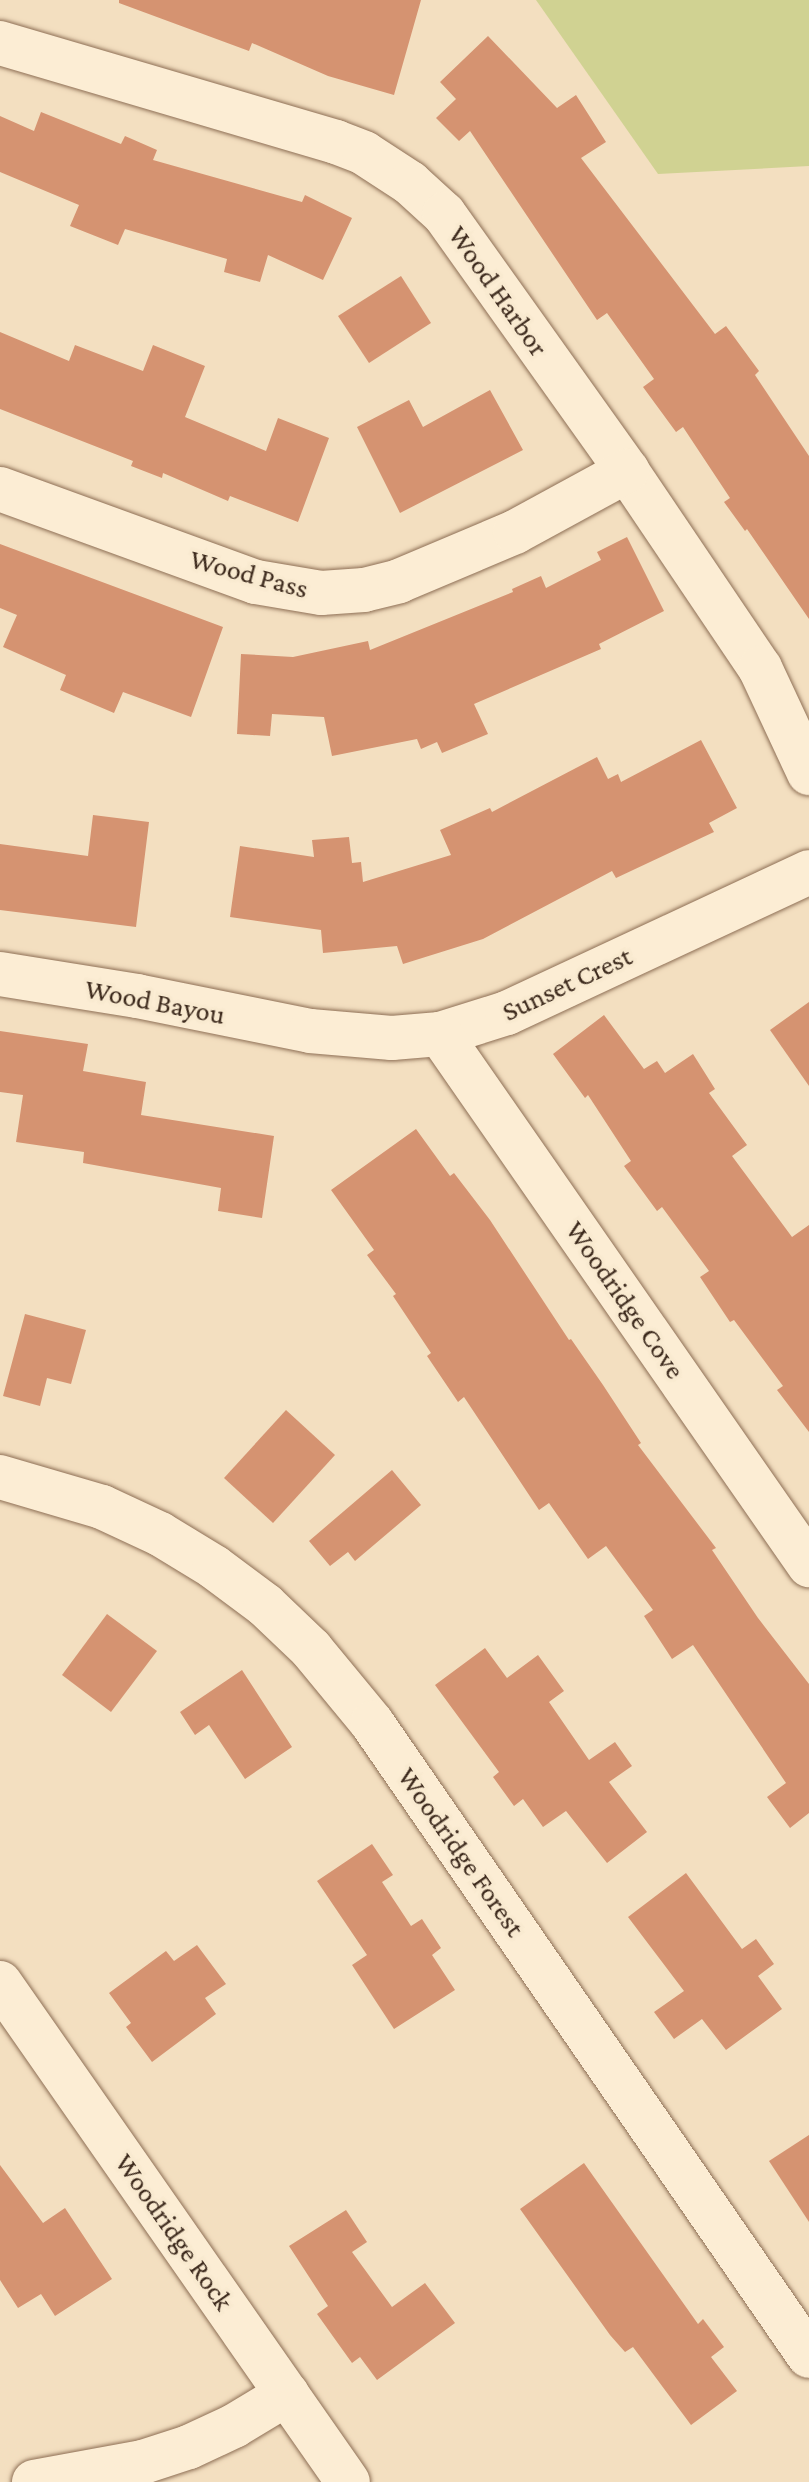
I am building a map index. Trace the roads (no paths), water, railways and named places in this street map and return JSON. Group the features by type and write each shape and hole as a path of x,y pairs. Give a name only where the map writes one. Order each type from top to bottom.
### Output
{"street":[{"name":"Wood Harbor","path":"0,43 336,142 364,153 410,183 444,214 627,471 760,668 809,773"},
{"name":"Wood Pass","path":"0,489 256,582 321,593 364,590 399,581 515,532 627,471"},
{"name":"Sunset Crest","path":"310,1031 392,1038 440,1034 507,1013 809,872"},
{"name":"Wood Bayou","path":"0,974 137,996 310,1031"},
{"name":"Woodridge Cove","path":"440,1034 809,1565"},
{"name":"Woodridge Forest","path":"0,1477 102,1507 160,1534 214,1567 265,1605 311,1649 372,1723 809,2356"},
{"name":"Woodridge Rock","path":"0,1983 348,2482"},
{"path":"34,2482 143,2462 189,2447 234,2426 287,2394"}]}
